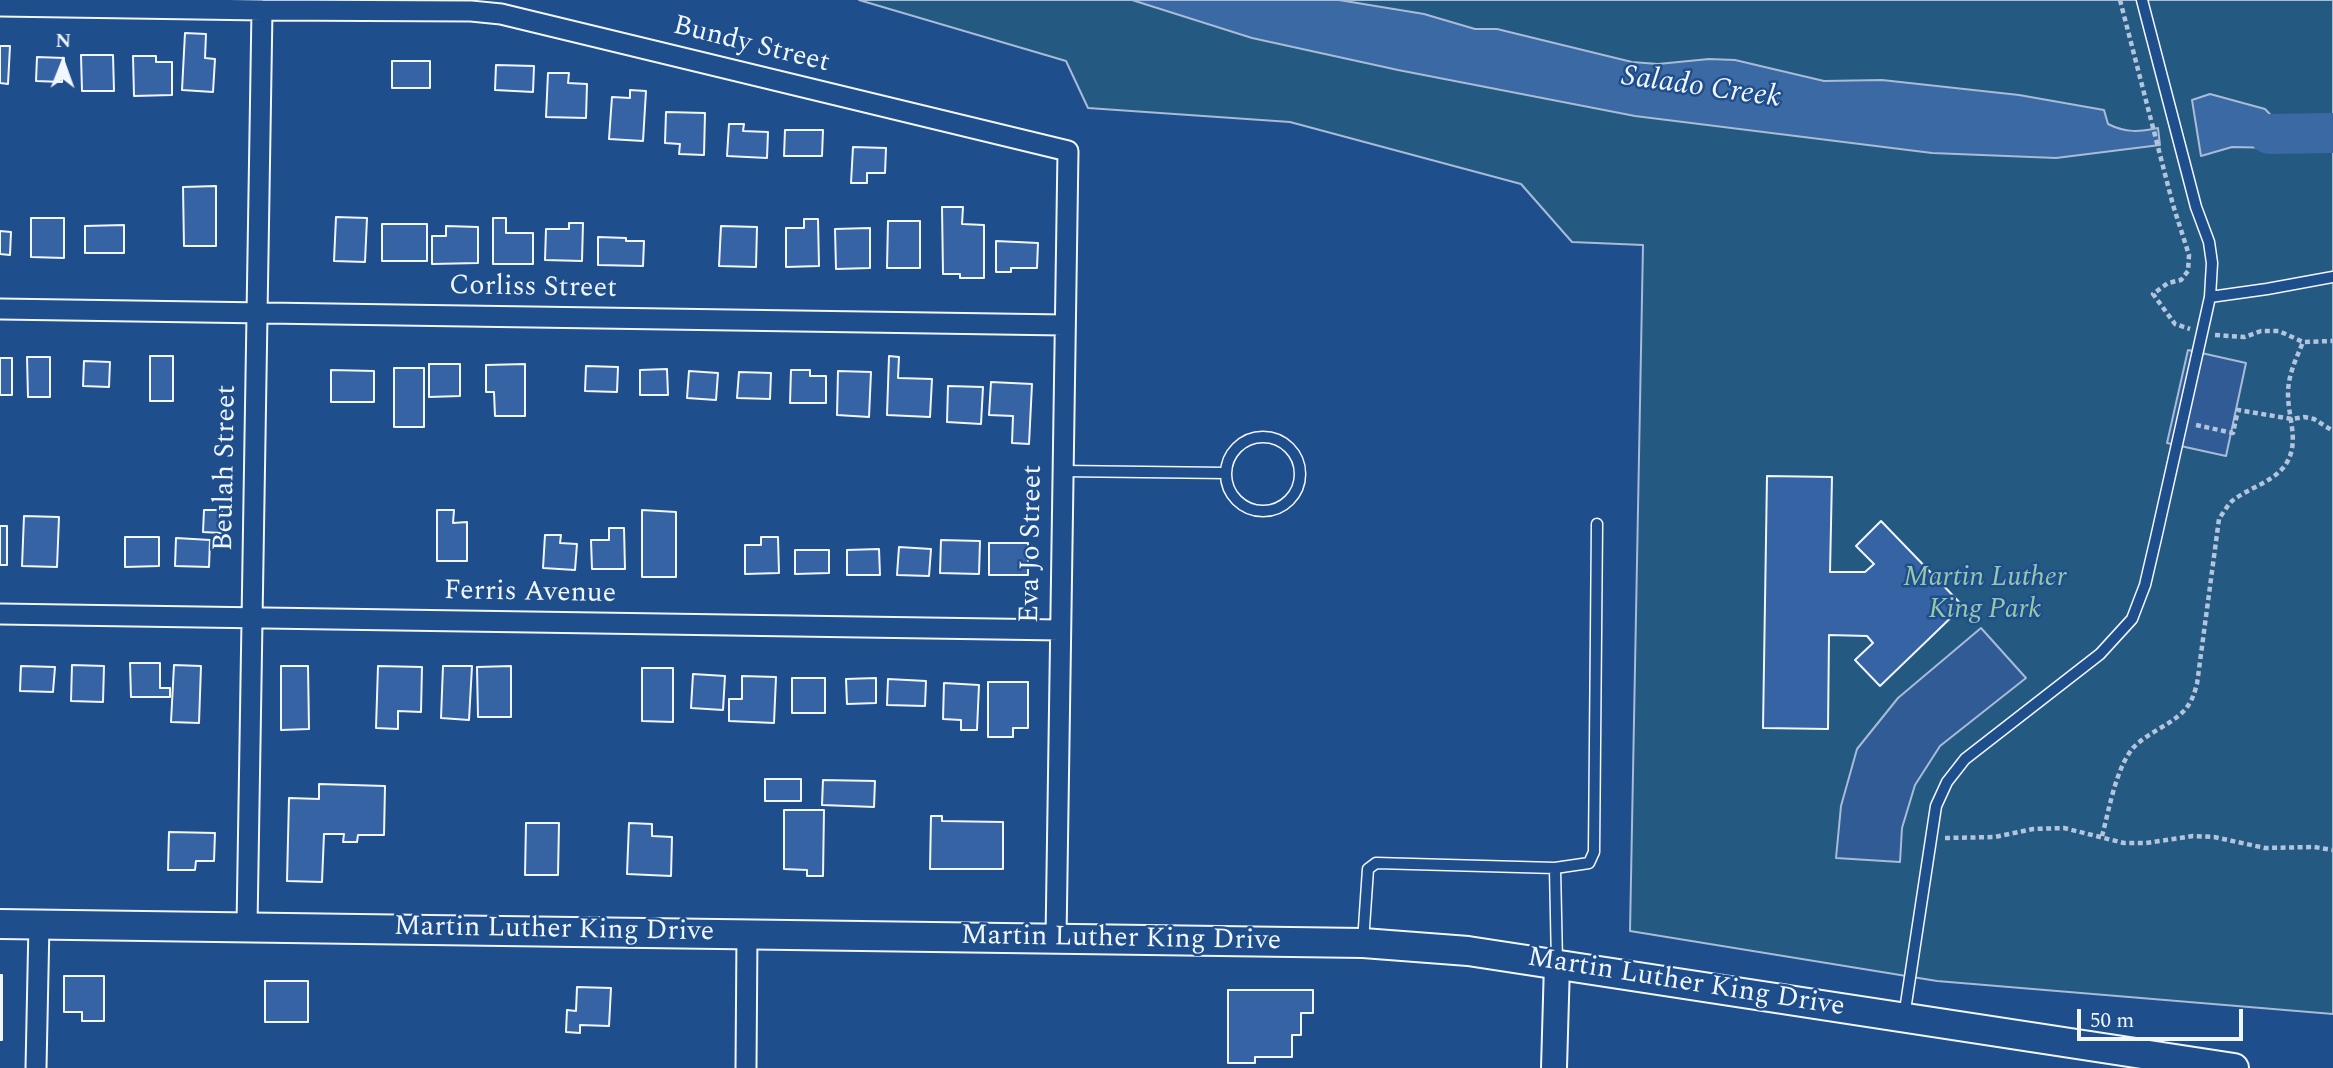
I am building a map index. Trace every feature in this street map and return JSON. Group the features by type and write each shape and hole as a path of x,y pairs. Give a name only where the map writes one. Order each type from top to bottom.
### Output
{"main road":[{"name":"Martin Luther King Drive","path":"0,924 1363,943 1468,951 2234,1068"}],"street":[{"name":"Bundy Street","path":"0,6 461,11 501,14 1068,151"},
{"name":"Beulah Street","path":"247,926 262,10"},
{"name":"Eva Jo Street","path":"1056,939 1068,151"},
{"name":"Corliss Street","path":"0,309 1064,325"},
{"name":"Ferris Avenue","path":"0,614 1059,630"},
{"path":"36,1068 38,924"},
{"path":"746,1068 747,934"},
{"path":"1554,1068 1557,964"}],"lane":[{"path":"1904,1017 1936,806 1947,782 1965,759 2100,654 2132,619 2145,585 2210,297 2212,263 2209,242 2196,207 2142,0"},
{"path":"2210,297 2333,277"},
{"path":"1265,437 1276,439 1295,453 1301,478 1290,500 1268,511 1255,510 1234,497 1228,486 1226,473 1228,462 1242,443 1265,437"},
{"path":"1062,471 1226,473"},
{"path":"1363,943 1368,869 1376,863 1555,868 1589,863 1594,852 1597,524"},
{"path":"1555,868 1557,964"}],"path":[{"path":"2120,0 2173,205 2189,254 2188,271 2181,280 2168,283 2153,294 2175,324 2192,330"},
{"path":"2217,335 2245,337 2261,331 2279,331 2303,342 2333,341"},
{"path":"2102,835 2121,770 2130,751 2143,737 2164,726 2188,706 2197,684 2219,519 2230,502 2286,464 2293,443 2289,382 2303,342"},
{"path":"2183,422 2233,433 2238,410 2292,419 2314,419 2333,431"},
{"path":"1930,839 1995,837 2033,829 2064,828 2102,835 2124,843 2146,843 2193,836 2265,848 2314,847 2333,850"}],"green space":[{"name":"Martin Luther King Park","path":"859,0 2333,0 2333,1014 1937,981 1630,931 1643,245 1572,242 1521,184 1290,122 1088,108 1066,61"}],"shaded area":[{"path":"2188,350 2246,363 2226,456 2167,443"},
{"path":"1981,628 2026,678 1940,746 1915,785 1902,828 1900,862 1836,858 1841,806 1857,749 1898,698"}],"water":[{"path":"1132,0 1339,0 1424,14 1475,29 1497,29 1632,62 1658,64 1709,59 1735,60 1824,81 1882,80 2019,95 2104,110 2108,124 2121,129 2139,131 2158,128 2160,145 2056,158 1932,153 1635,116 1398,70 1252,38"},
{"path":"2210,94 2265,109 2282,127 2333,134 2333,149 2232,147 2201,156 2192,100"}],"building":[{"path":"185,33 206,34 205,58 215,59 213,92 182,90"},
{"path":"0,46 10,46 8,84 0,83"},
{"path":"81,55 113,55 114,91 82,91"},
{"path":"133,56 156,56 156,62 172,62 172,95 134,96"},
{"path":"37,57 64,58 62,82 36,81"},
{"path":"392,61 430,61 430,88 392,88"},
{"path":"496,65 534,66 533,92 495,90"},
{"path":"548,73 569,73 568,83 587,84 586,118 546,117"},
{"path":"630,90 646,91 643,141 609,139 612,97 630,98"},
{"path":"666,112 705,113 704,155 679,154 680,144 665,143"},
{"path":"729,124 744,124 743,131 768,132 767,158 727,156"},
{"path":"785,130 823,130 822,156 784,156"},
{"path":"853,147 886,148 885,173 867,173 867,183 851,183"},
{"path":"216,186 216,246 184,246 183,187"},
{"path":"942,207 963,207 962,224 984,225 984,278 960,278 960,274 943,274"},
{"path":"336,217 367,218 365,262 334,261"},
{"path":"31,218 64,218 64,258 31,257"},
{"path":"493,218 506,218 506,233 533,233 533,264 493,264"},
{"path":"804,219 818,219 819,266 786,267 786,228 804,228"},
{"path":"888,221 920,221 920,268 887,268"},
{"path":"569,223 583,223 582,261 545,260 546,229 569,229"},
{"path":"382,224 427,224 427,261 382,261"},
{"path":"124,225 124,253 85,253 85,226"},
{"path":"446,226 478,227 478,263 432,264 432,236 446,236"},
{"path":"721,226 757,227 756,267 719,266"},
{"path":"870,228 870,268 836,269 835,229"},
{"path":"0,231 11,232 10,255 0,254"},
{"path":"598,237 644,241 643,266 598,265"},
{"path":"996,241 1038,243 1037,268 1011,268 1011,272 996,272"},
{"path":"150,356 173,356 173,401 150,401"},
{"path":"889,356 899,357 898,378 932,379 930,417 887,415"},
{"path":"27,357 50,357 50,397 28,397"},
{"path":"0,358 12,358 12,395 0,395"},
{"path":"84,361 110,362 109,387 83,386"},
{"path":"429,364 460,364 460,396 429,397"},
{"path":"525,364 525,416 495,416 494,392 486,392 486,365"},
{"path":"586,366 618,367 617,392 585,391"},
{"path":"394,368 424,368 424,427 394,427"},
{"path":"667,369 668,395 640,395 640,370"},
{"path":"331,370 374,371 374,402 331,402"},
{"path":"791,370 810,370 810,376 826,376 826,403 790,403"},
{"path":"689,371 718,373 716,400 687,398"},
{"path":"838,371 871,372 869,417 837,415"},
{"path":"739,372 771,373 770,399 737,398"},
{"path":"991,382 1032,384 1029,444 1012,443 1013,416 989,415"},
{"path":"948,386 983,387 981,424 947,422"},
{"path":"1767,476 1832,477 1830,572 1865,572 1874,564 1856,546 1881,521 1963,606 1880,686 1855,660 1873,643 1867,636 1829,635 1828,729 1763,728"},
{"path":"204,510 222,510 221,533 203,532"},
{"path":"437,510 454,510 453,523 467,522 467,561 437,561"},
{"path":"642,510 676,512 676,577 642,577"},
{"path":"24,516 59,517 57,567 22,566"},
{"path":"0,526 7,526 7,565 0,565"},
{"path":"609,528 624,528 625,569 592,569 591,540 609,540"},
{"path":"545,535 561,535 560,543 577,544 575,570 543,568"},
{"path":"125,537 159,537 159,566 125,567"},
{"path":"761,537 778,537 779,573 745,574 745,545 761,545"},
{"path":"176,538 210,540 209,567 175,566"},
{"path":"941,540 980,541 979,574 940,573"},
{"path":"989,543 1028,543 1028,575 989,575"},
{"path":"899,547 931,549 929,576 897,575"},
{"path":"879,549 880,575 847,575 847,550"},
{"path":"795,550 829,550 829,573 795,574"},
{"path":"130,663 160,663 160,688 170,688 170,697 131,697"},
{"path":"72,665 104,666 103,702 71,701"},
{"path":"174,665 201,666 199,723 171,722"},
{"path":"21,666 55,667 53,692 20,691"},
{"path":"281,666 308,666 309,729 281,730"},
{"path":"378,666 422,667 421,712 398,711 398,729 376,728"},
{"path":"443,666 472,666 469,720 441,718"},
{"path":"511,666 511,717 478,717 477,667"},
{"path":"642,668 673,668 673,722 642,721"},
{"path":"693,674 725,676 723,710 691,708"},
{"path":"742,676 776,677 774,723 729,721 729,699 742,699"},
{"path":"792,678 825,678 825,713 792,713"},
{"path":"876,678 876,703 847,704 846,679"},
{"path":"888,679 926,681 925,706 887,705"},
{"path":"988,682 1028,682 1028,728 1013,728 1013,737 988,737"},
{"path":"944,683 979,685 977,730 961,730 961,720 943,719"},
{"path":"765,779 801,779 801,801 765,801"},
{"path":"823,780 875,781 874,807 822,805"},
{"path":"319,784 385,786 384,835 358,835 357,842 343,842 344,834 324,834 322,882 287,881 289,798 319,799"},
{"path":"784,810 824,810 823,876 807,876 807,870 784,869"},
{"path":"931,816 942,816 942,821 1003,822 1003,869 930,869"},
{"path":"526,823 559,823 558,875 525,875"},
{"path":"629,823 652,824 652,836 672,837 671,876 627,874"},
{"path":"169,832 215,833 214,861 196,861 195,870 168,870"},
{"path":"2,975 2,1040 0,1040"},
{"path":"64,976 104,976 104,1021 82,1021 82,1012 64,1012"},
{"path":"265,981 308,981 308,1022 265,1022"},
{"path":"577,987 611,988 609,1026 580,1025 580,1033 566,1032 567,1010 576,1011"},
{"path":"1228,990 1313,990 1313,1013 1301,1013 1301,1035 1292,1035 1292,1057 1255,1057 1255,1063 1228,1063"}],"waterway":[{"name":"Salado Creek","path":"2269,134 2333,133"}]}
